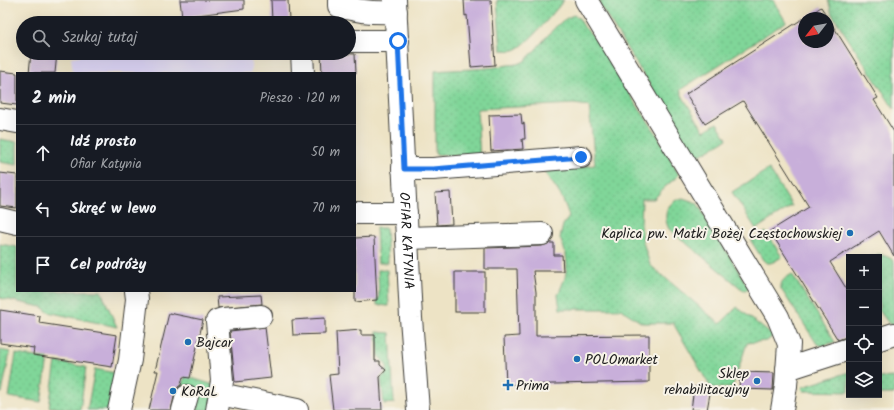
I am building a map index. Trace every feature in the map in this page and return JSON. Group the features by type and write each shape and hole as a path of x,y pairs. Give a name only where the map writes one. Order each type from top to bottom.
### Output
{"street":[{"path":"339,0 339,6 354,10 375,12 395,6"},
{"path":"586,0 778,317 789,344 783,400"},
{"name":"OFIAR KATYNIA","path":"395,6 398,41 411,318 418,410"},
{"path":"356,41 398,41"},
{"path":"302,60 303,72"},
{"path":"0,119 16,122"},
{"path":"404,169 433,169 581,157"},
{"path":"356,212 406,213"},
{"path":"0,219 16,223"},
{"path":"407,238 542,234"},
{"path":"119,410 130,360 137,299 136,292"},
{"path":"261,316 223,319 217,321 222,381 218,402 297,410"},
{"path":"882,338 894,334"},
{"path":"787,369 846,350"}],"shaded area":[{"path":"71,60 251,60 251,72 73,72"}],"green space":[{"path":"497,0 564,0 540,28 519,48 514,50 501,50"},
{"path":"600,0 773,0 786,22 680,90 704,131 717,123 727,139 695,158 600,5"},
{"path":"828,0 894,0 894,109 834,17 834,12 831,12"},
{"path":"574,15 579,18 584,27 594,37 624,86 658,136 679,175 654,199 642,199 641,225 643,242 650,265 720,324 737,307 773,336 767,341 747,343 732,388 711,388 673,323 642,323 621,309 560,309 558,295 565,278 567,265 566,254 560,238 563,225 569,217 562,198 543,171 595,165 589,106 574,104 477,109 480,158 435,154 435,71 490,68 521,63 560,23"},
{"path":"0,139 16,142 16,165 0,162"},
{"path":"769,169 792,206 756,229 732,192"},
{"path":"683,198 697,203 749,288 747,290 743,290 669,229 666,219 667,209 673,202"},
{"path":"376,228 386,228 388,263 378,263"},
{"path":"766,232 782,257 770,263 763,260 751,241"},
{"path":"0,244 16,247 16,292 101,292 117,327 48,312 42,307 0,298"},
{"path":"882,255 893,260 894,262 894,326 889,324 882,314"},
{"path":"378,270 387,270 389,306 377,305 377,299 379,299"},
{"path":"792,274 835,342 822,346 817,344 781,289 782,281"},
{"path":"377,332 390,333 394,403 384,404 381,378 386,372 387,367 379,357"},
{"path":"0,350 10,352 2,393 0,393"},
{"path":"16,354 48,359 41,402 9,397"},
{"path":"56,362 86,367 80,410 49,407"},
{"path":"95,369 121,374 114,410 87,410"},
{"path":"846,373 846,392 804,391 802,389 803,387"},
{"path":"185,376 217,386 213,410 189,410 182,388"},
{"path":"894,377 894,394 882,394 882,378"}],"building":[{"path":"180,0 244,0 244,9 182,16"},
{"path":"271,0 288,0 289,16 272,16"},
{"path":"464,0 491,0 495,65 471,67 467,15 465,16"},
{"path":"821,7 824,12 814,12"},
{"path":"798,22 798,48 834,48 834,28 878,98 874,100 894,132 894,256 879,231 830,262 846,288 846,337 838,340 770,231 809,207 743,101 705,124 686,94"},
{"path":"30,60 56,60 55,72 29,72"},
{"path":"321,60 355,60 356,72 322,72"},
{"path":"0,71 16,73 16,105 0,103"},
{"path":"521,114 522,124 524,123 525,139 522,139 523,149 491,151 489,115"},
{"path":"0,173 16,175 16,208 0,206"},
{"path":"450,192 452,224 437,225 435,193"},
{"path":"374,237 377,300 355,302 356,238"},
{"name":"POLOmarket","path":"554,243 554,255 562,255 563,271 533,271 536,292 536,336 649,335 649,382 506,385 504,337 519,336 517,269 485,269 485,248 542,246"},
{"path":"455,272 485,272 485,312 455,312"},
{"path":"261,295 262,304 218,308 217,297"},
{"path":"0,310 40,316 39,323 117,335 112,367 33,355 34,348 0,343"},
{"path":"169,313 203,320 190,378 183,377 181,385 175,393 171,410 149,410 158,371 155,371"},
{"path":"325,318 325,334 293,335 292,320"},
{"path":"265,327 271,378 235,382 230,331"},
{"path":"361,330 361,335 375,335 375,361 380,361 380,365 386,370 380,377 382,410 333,410 329,375 338,374 336,332"},
{"name":"Sklep rehabilitacyjny","path":"740,372 774,373 773,390 739,389"},
{"path":"694,387 711,388 707,410 691,410"}],"place":[{"name":"Kaplica pw. Matki Bożej Częstochowskiej","path":"850,233"},
{"name":"Bajcar","path":"188,342"},
{"name":"POLOmarket","path":"577,359"},
{"name":"Sklep rehabilitacyjny","path":"757,381"},
{"name":"Prima","path":"508,385"},
{"name":"KoRaL","path":"173,391"}],"route":[{"path":"398,41 404,169 433,169 581,157"}]}
